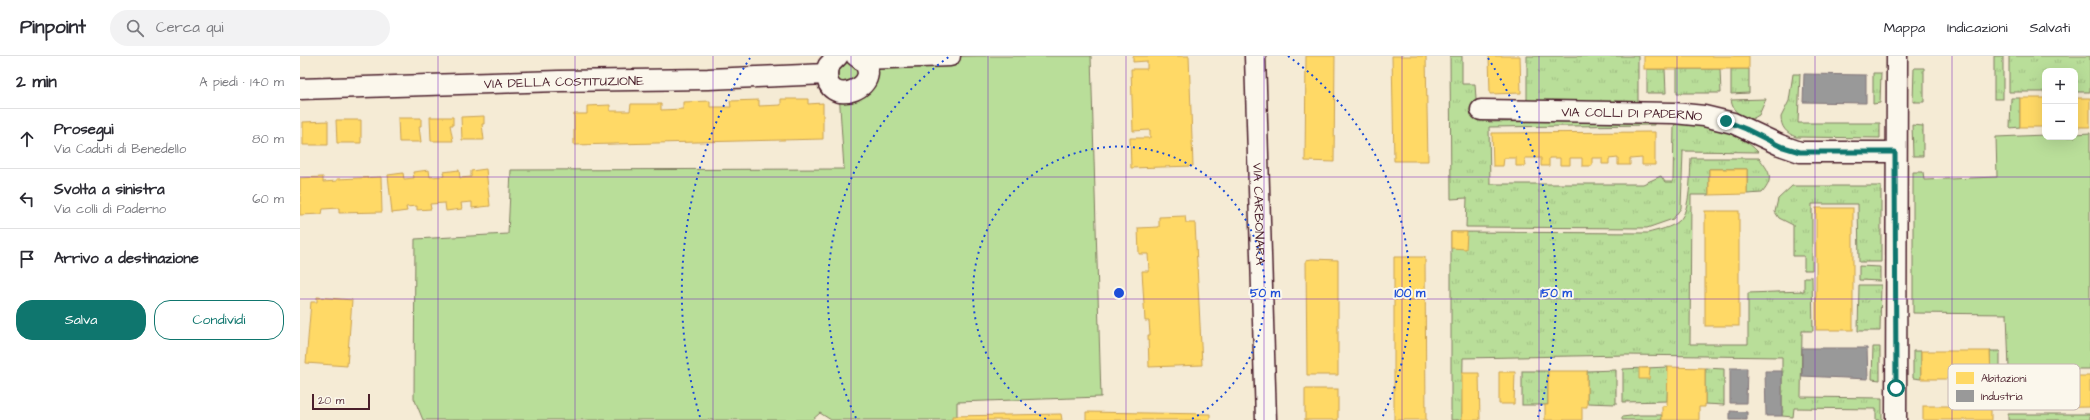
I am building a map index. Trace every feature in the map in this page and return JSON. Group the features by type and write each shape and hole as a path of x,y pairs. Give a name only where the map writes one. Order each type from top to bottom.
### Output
{"street":[{"path":"838,56 828,66 827,74 831,86 842,93 855,92 864,83 866,71 858,58"},
{"path":"858,58 950,56"},
{"name":"VIA CARBONARA","path":"1255,56 1266,420"},
{"path":"1896,420 1895,152 1897,56"},
{"name":"VIA DELLA COSTITUZIONE","path":"300,89 559,81 708,79 827,74"},
{"name":"VIA COLLI DI PADERNO","path":"1481,110 1674,113 1704,116 1732,123 1780,146 1800,152 1895,152"}],"green space":[{"path":"979,56 1091,56 1101,397 957,402 957,420 831,420 820,413 812,420 423,420 414,398 415,239 508,234 511,170 844,169 837,60"},
{"path":"1450,56 1462,56 1462,84 1475,84 1477,114 1489,122 1654,120 1654,125 1489,127 1490,184 1643,184 1661,176 1665,182 1673,182 1674,126 1677,122 1721,130 1741,139 1758,152 1683,151 1681,208 1673,219 1647,228 1466,227 1467,198 1451,199"},
{"path":"1527,56 1638,56 1638,102 1527,103"},
{"path":"1994,56 2003,56 2003,99 1994,99"},
{"path":"2009,56 2090,56 2090,92 2078,92 2078,68 2042,68 2042,92 2009,92"},
{"path":"1914,68 1924,68 1924,102 1913,102"},
{"path":"1647,69 1665,69 1666,93 1647,93"},
{"path":"1677,69 1720,69 1721,93 1677,93"},
{"path":"1731,69 1749,69 1749,93 1731,94"},
{"path":"1873,73 1881,73 1880,103 1873,104"},
{"path":"1793,74 1800,74 1798,123 1880,123 1880,138 1796,137 1789,134 1783,127 1781,117 1789,101"},
{"path":"2011,98 2020,98 2020,127 2010,128"},
{"path":"1766,99 1759,115 1752,119 1744,117 1735,111 1731,100"},
{"path":"1912,125 1923,126 1923,156 1913,156"},
{"path":"2090,133 2090,369 2080,369 2080,364 2009,364 2007,314 1913,313 1913,172 1923,172 1924,180 1997,177 1996,137 2042,135 2042,140 2078,140 2078,134"},
{"path":"1691,158 1759,158 1768,171 1769,179 1766,188 1762,193 1747,194 1747,169 1709,169 1709,195 1691,195 1690,344 1748,344 1748,293 1804,291 1804,277 1812,277 1813,331 1802,331 1801,397 1882,398 1882,420 1876,420 1876,409 1794,408 1793,417 1782,416 1782,357 1627,355 1463,358 1462,420 1451,420 1451,232 1648,233 1672,225 1679,221 1683,216 1688,200"},
{"path":"1792,186 1881,186 1881,262 1859,262 1858,204 1812,204 1812,270 1804,270 1804,256 1793,256 1793,225 1779,218 1775,212 1778,199"},
{"path":"1859,266 1880,267 1880,281 1859,280"},
{"path":"1859,285 1881,285 1880,331 1858,331"},
{"path":"1873,347 1880,347 1880,380 1872,379"},
{"path":"1913,351 1921,351 1921,379 1913,378"},
{"path":"1990,351 2000,351 2000,364 1990,364"},
{"path":"1668,367 1667,401 1623,402 1623,369"},
{"path":"1705,368 1724,369 1724,405 1705,404"},
{"path":"1616,370 1616,404 1587,403 1587,371"},
{"path":"1522,371 1548,371 1548,405 1522,405"},
{"path":"2008,414 2090,414 2090,420 2008,420"},
{"path":"1662,415 1662,420 1622,420 1622,417"}],"building: Abitazioni":[{"path":"1133,56 1189,56 1193,166 1131,168 1130,138 1150,138 1150,130 1133,131 1131,69 1147,69 1147,61 1133,62"},
{"path":"1306,56 1335,56 1334,162 1305,161"},
{"path":"1392,56 1426,56 1428,161 1394,161"},
{"path":"1489,56 1520,56 1521,93 1490,94"},
{"path":"1644,56 1749,56 1749,69 1644,69"},
{"path":"2020,98 2042,98 2042,127 2020,127"},
{"path":"2078,98 2090,98 2090,127 2078,127"},
{"path":"781,99 808,99 808,104 823,103 823,139 574,145 574,114 587,114 587,106 610,105 610,111 630,111 631,104 661,104 661,110 683,109 683,102 710,101 710,107 731,107 730,101 759,100 759,106 781,105"},
{"path":"484,116 484,124 482,124 484,140 462,140 461,117"},
{"path":"430,117 453,117 453,125 450,125 453,141 431,141"},
{"path":"398,118 421,118 421,126 419,126 421,142 399,142"},
{"path":"336,120 361,120 361,143 337,143"},
{"path":"328,121 328,145 303,145 303,122"},
{"path":"1655,132 1655,165 1642,165 1642,158 1630,159 1630,165 1618,165 1618,158 1609,159 1609,164 1602,164 1602,158 1592,158 1592,166 1582,166 1582,158 1570,158 1570,165 1560,165 1560,158 1549,158 1549,166 1541,166 1541,158 1525,158 1526,166 1516,166 1516,158 1504,158 1503,166 1493,166 1492,133"},
{"path":"486,169 490,206 472,208 472,202 461,203 462,209 446,211 445,203 430,204 431,209 417,210 417,206 406,207 407,211 392,213 388,175 403,173 404,179 414,178 413,172 429,170 430,177 444,176 443,172 459,170 460,178 471,177 471,171"},
{"path":"1709,169 1747,169 1747,194 1709,195"},
{"path":"323,177 323,182 337,181 337,179 381,177 382,212 339,213 339,208 323,209 322,214 300,215 300,178"},
{"path":"1816,208 1853,208 1853,330 1816,330"},
{"path":"1705,211 1739,211 1739,326 1705,326"},
{"path":"1185,216 1186,223 1195,223 1202,365 1149,367 1149,321 1145,321 1142,271 1149,271 1148,254 1139,254 1138,228 1159,227 1159,217"},
{"path":"1451,232 1467,232 1466,249 1451,248"},
{"path":"1394,257 1425,257 1426,420 1394,420"},
{"path":"1306,260 1338,260 1338,375 1307,375"},
{"path":"317,297 352,300 347,366 306,363 311,302 317,302"},
{"path":"1921,351 1990,351 1990,364 1948,364 1948,379 1921,379"},
{"path":"1668,367 1705,368 1705,407 1699,407 1699,420 1662,420 1662,406 1667,406"},
{"path":"1639,368 1650,368 1649,379 1639,379"},
{"path":"1548,371 1587,371 1587,407 1582,407 1582,420 1545,420 1545,405 1548,405"},
{"path":"1499,372 1515,372 1514,404 1499,404"},
{"path":"1462,373 1479,373 1480,420 1462,420"},
{"path":"2080,376 2090,376 2090,407 2080,407"},
{"path":"1305,389 1338,389 1338,420 1305,420"},
{"path":"1923,406 1948,406 1948,410 1991,410 1991,420 1923,420"},
{"path":"1086,412 1210,414 1210,420 1086,420"},
{"path":"1061,414 1062,420 952,420 952,416"}],"building: Industria":[{"path":"1804,74 1866,75 1866,103 1803,102"},
{"path":"1802,348 1867,348 1868,379 1802,376"},
{"path":"1730,368 1747,368 1746,403 1730,403"},
{"path":"1765,371 1782,371 1782,416 1766,416"},
{"path":"1730,411 1747,412 1747,420 1730,420"}],"route":[{"path":"1726,121 1766,138 1780,146 1800,152 1895,152 1896,388"}]}
